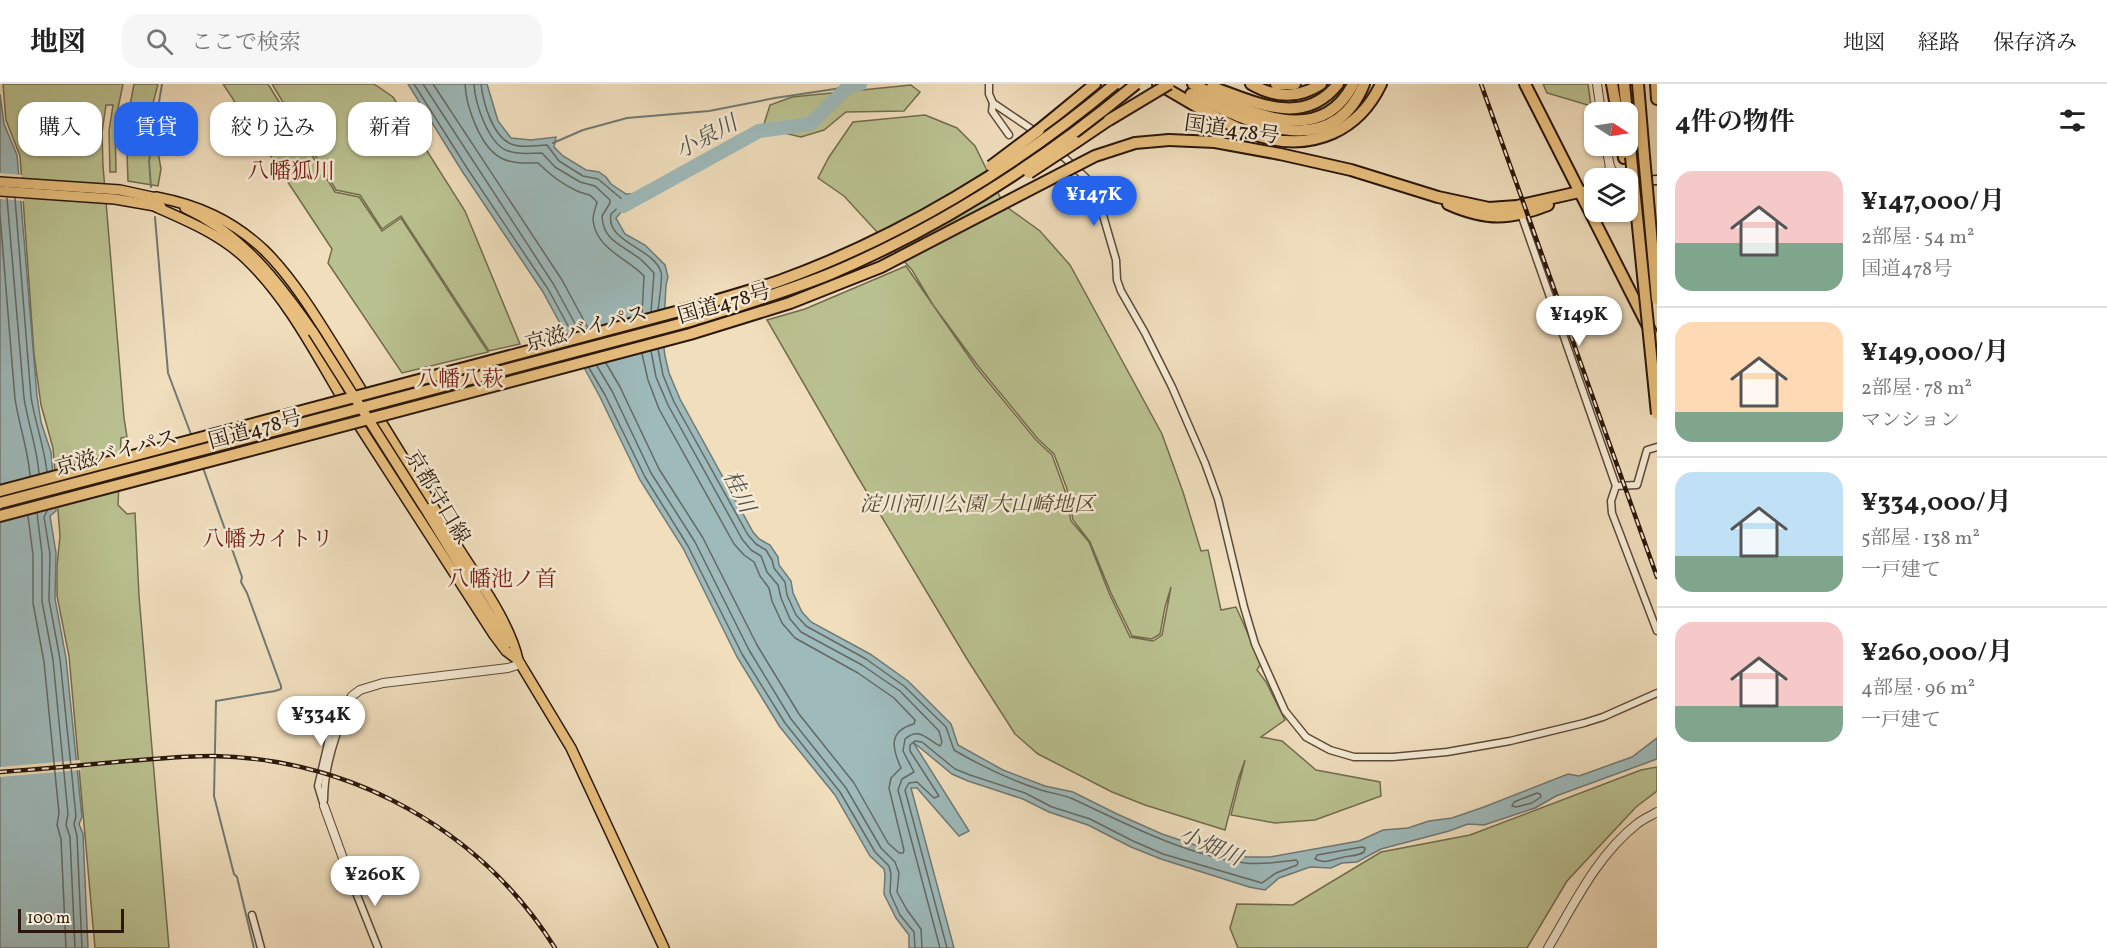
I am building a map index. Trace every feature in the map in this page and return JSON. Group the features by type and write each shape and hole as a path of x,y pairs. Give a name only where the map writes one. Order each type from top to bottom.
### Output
{"highway":[{"path":"915,220 1000,160 1095,84"},
{"name":"京滋バイパス","path":"0,491 693,307 779,280 915,220 1020,155 1115,84"},
{"name":"京滋バイパス","path":"0,503 687,322 784,292 869,256 946,216 1010,178 1072,134 1136,84"},
{"path":"869,256 904,242 980,202 1054,158 1158,84 1170,86 1229,112 1301,131 1334,121 1349,108 1364,84"},
{"path":"1193,84 1276,124 1321,117 1336,107 1353,84"},
{"path":"1203,84 1268,106 1288,109 1308,107 1317,103 1326,98 1338,84"},
{"path":"1251,84 1269,93 1292,95 1302,94 1321,84"},
{"path":"1276,84 1295,84"},
{"path":"1170,86 1248,132 1286,142 1311,141 1345,127 1369,104 1381,84"},
{"path":"1526,84 1657,344"},
{"path":"1612,84 1615,102"},
{"path":"1624,84 1626,102"},
{"path":"1638,84 1657,299"},
{"path":"1656,84 1657,99"},
{"path":"1109,120 1170,86"},
{"name":"国道478号","path":"0,516 690,334 790,303 899,258 1095,156 1135,143 1169,140 1215,142 1351,170 1438,197 1501,208 1579,192"},
{"path":"1628,158 1657,414"},
{"name":"国道478号","path":"1438,197 1449,205 1470,214 1504,218 1579,192"}],"main road":[{"path":"1638,181 1657,180"},
{"name":"京都守口線","path":"0,182 115,194 156,202 209,222 263,266 313,332 369,419 571,748 664,948"},
{"name":"京都守口線","path":"0,191 115,194"},
{"path":"1579,192 1584,191"},
{"path":"156,202 180,202 219,216 252,240 276,263 325,332 427,491 515,644 520,662"},
{"path":"156,202 202,228 245,258 274,290 408,504 494,635 506,651 520,662"}],"street":[{"path":"989,84 989,94 993,103 992,111 1010,135"},
{"path":"1597,84 1599,102"},
{"path":"993,103 1030,128 1067,160 1098,198 1118,269 1118,288 1145,333 1189,423 1218,499 1244,607 1256,644 1285,711 1306,737 1330,750 1354,757 1393,758 1447,752 1510,741 1584,723 1657,693"},
{"path":"1608,156 1610,167"},
{"path":"1521,214 1616,486 1611,501 1612,513 1657,631"},
{"path":"309,343 325,332"},
{"path":"1616,486 1637,485 1647,450 1657,447"},
{"path":"408,504 427,491"},
{"path":"378,948 349,875 318,786 332,726 340,709 360,690 382,683 508,668 520,662"},
{"path":"1548,948 1590,878 1611,850 1637,824 1657,812"},
{"path":"252,915 261,948"}],"green space":[{"path":"3,84 123,84 119,102 114,102 116,172 110,172 109,131 113,105 106,105 102,132 102,102 18,102 18,151 6,120"},
{"path":"134,84 158,84 153,102 131,102"},
{"path":"223,84 268,84 279,102 235,102"},
{"path":"272,84 374,84 393,97 396,102 348,102 348,156 430,156 465,211 520,344 489,351 401,216 382,229 360,195 336,190 315,156 336,156 336,102 283,102"},
{"path":"1543,84 1588,84 1590,102 1584,102 1584,104 1547,93"},
{"path":"911,85 920,92 904,111 846,112 824,130 801,137 776,131 764,124 770,105 792,97"},
{"name":"淀川河川公園 大山崎地区","path":"925,115 957,128 975,146 1004,205 1040,231 1070,265 1162,434 1201,551 1208,550 1221,610 1236,607 1261,663 1257,670 1266,682 1285,720 1261,737 1282,741 1316,770 1380,782 1381,796 1315,820 1275,823 1231,815 1245,760 1225,830 1145,805 1112,792 1038,754 1015,734 967,659 856,474 767,320 805,309 906,266 933,305 912,270 844,196 818,178 829,157 853,122","holes":["933,306 978,366 1038,439 1054,454 1067,489 1073,520 1090,542 1132,636 1152,639 1160,634 1171,587 1162,635 1153,641 1130,637 1109,593 1089,542 1071,521 1065,491 1052,455 1036,440 976,367"]},
{"path":"102,132 127,437 121,438 118,505 127,514 135,513 139,596 169,948 95,948 69,656 57,596 60,536 53,448 41,405 34,354 20,156 102,156"},
{"path":"127,156 159,156 161,169 158,186 128,181"},
{"path":"271,156 313,156 335,192 359,197 382,231 401,218 488,352 402,373 328,263 332,249"},
{"path":"1657,767 1657,791 1636,807 1567,881 1527,948 1238,948 1230,928 1237,904 1293,905 1381,852 1470,835 1641,770"}],"water":[{"path":"408,84 487,84 498,121 511,138 531,140 556,137 554,147 563,156 586,170 599,172 626,194 636,194 639,202 622,211 616,218 625,234 645,245 665,265 668,277 663,341 669,373 680,399 753,532 759,539 770,545 778,557 779,565 791,581 793,593 802,612 811,622 870,654 908,681 951,724 958,745 1003,770 1045,786 1073,792 1162,834 1201,847 1247,857 1270,857 1359,841 1383,830 1408,828 1429,821 1452,818 1568,774 1579,776 1632,757 1657,738 1657,759 1556,796 1535,808 1484,825 1468,824 1381,849 1357,862 1342,863 1331,868 1310,867 1279,878 1265,890 1161,859 1088,825 1049,812 1023,799 968,781 952,774 913,742 969,831 959,836 917,788 911,788 954,948 909,948 909,935 896,918 884,894 884,869 870,856 835,795 780,727 737,657 683,548 640,480 600,397 543,292 432,123 432,102 419,102"},
{"path":"0,94 4,124 17,155 37,396 41,422 51,452 56,511 50,516 56,553 55,599 66,658 82,817 79,824 83,834 88,948 0,948"}],"pier":[{"path":"0,173 22,175 24,201 0,199"},
{"path":"57,495 59,508 0,523 0,511"},
{"path":"80,760 81,770 0,777 0,767"}],"waterway":[{"path":"151,187 149,161 162,84"},
{"name":"小泉川","path":"623,206 759,131 810,124 848,87 860,84"},
{"path":"553,143 583,130 627,118 709,111 848,87"},
{"path":"155,217 168,373 192,437"},
{"path":"202,465 242,577 241,582 281,686 281,689 275,691 216,701 214,796 254,948"}],"railway":[{"path":"1481,84 1657,577"},
{"path":"0,772 191,756 265,760 315,771 363,787 408,809 451,836 490,869 525,906 555,948"}],"district":[{"name":"八幡狐川","path":"291,170"},
{"name":"八幡八萩","path":"460,378"},
{"name":"八幡カイトリ","path":"268,538"},
{"name":"八幡池ノ首","path":"502,578"}],"water label":[{"name":"桂川","path":"740,491"},
{"name":"小畑川","path":"1211,845"}]}
